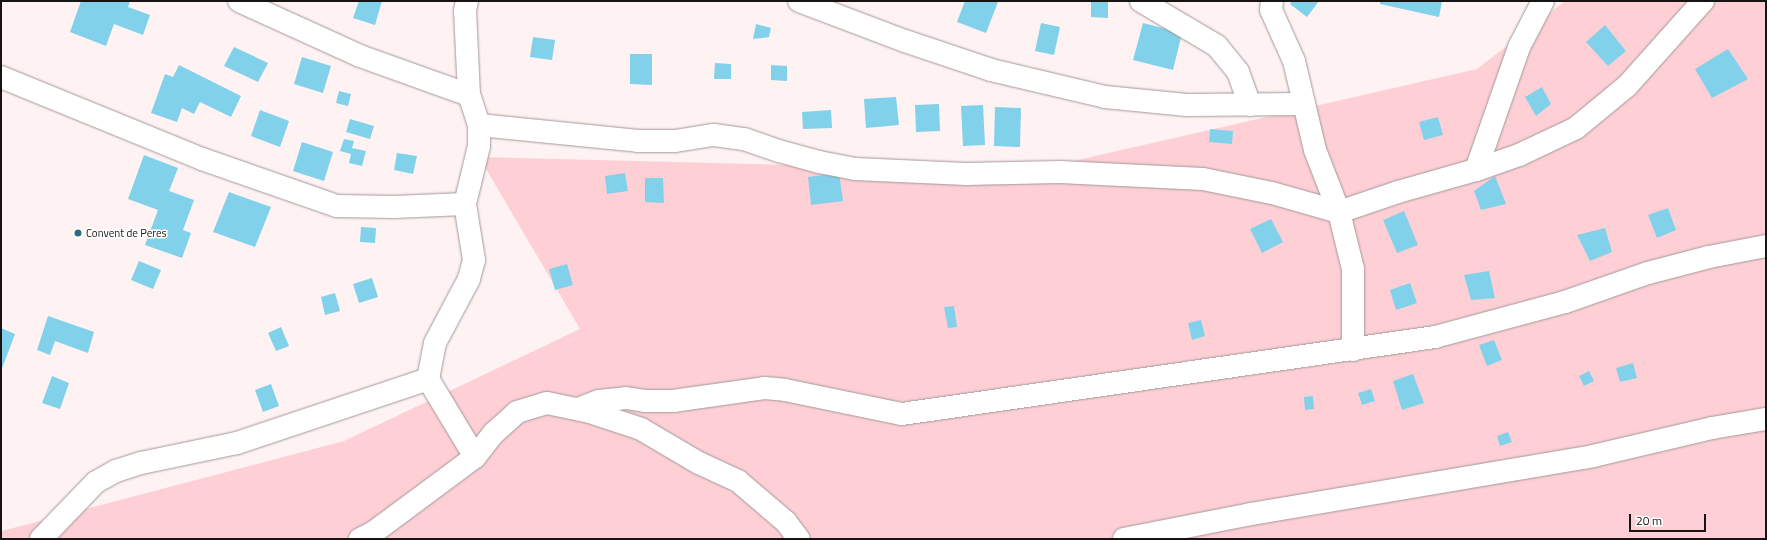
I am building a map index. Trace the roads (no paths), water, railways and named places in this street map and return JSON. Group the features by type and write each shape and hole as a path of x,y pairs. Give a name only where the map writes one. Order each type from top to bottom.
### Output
{"street":[{"path":"239,1 360,56 469,95"},
{"path":"467,1 465,11 469,95 478,125 479,146 465,204 474,260 469,279 451,309 435,343 428,379 475,457"},
{"path":"799,1 905,41 991,70 1105,97 1188,105 1250,106 1304,104"},
{"path":"1141,1 1217,46 1238,72 1250,106"},
{"path":"1272,1 1271,10 1294,60 1315,150 1339,212 1353,268 1353,350"},
{"path":"1476,170 1518,46 1543,1"},
{"path":"478,125 638,140 675,141 714,135 744,139 779,152 854,169 966,174 1060,172 1203,179 1272,193 1339,212 1398,192 1476,170 1519,155 1576,128 1627,86 1703,1"},
{"path":"1,77 202,160 336,206 394,207 465,204"},
{"path":"578,409 599,401 626,398 645,401 673,401 764,388 785,390 902,414 1353,350 1435,336 1565,302 1648,274 1709,257 1766,246"},
{"path":"41,539 96,482 116,471 237,443 428,379"},
{"path":"360,539 374,532 475,457 494,433 517,412 547,403 578,409 641,429 699,463 738,481 786,522 799,539"},
{"path":"1124,539 1252,514 1593,456 1712,428 1766,419"}],"place":[{"name":"Convent de Peres","path":"78,233"}]}
